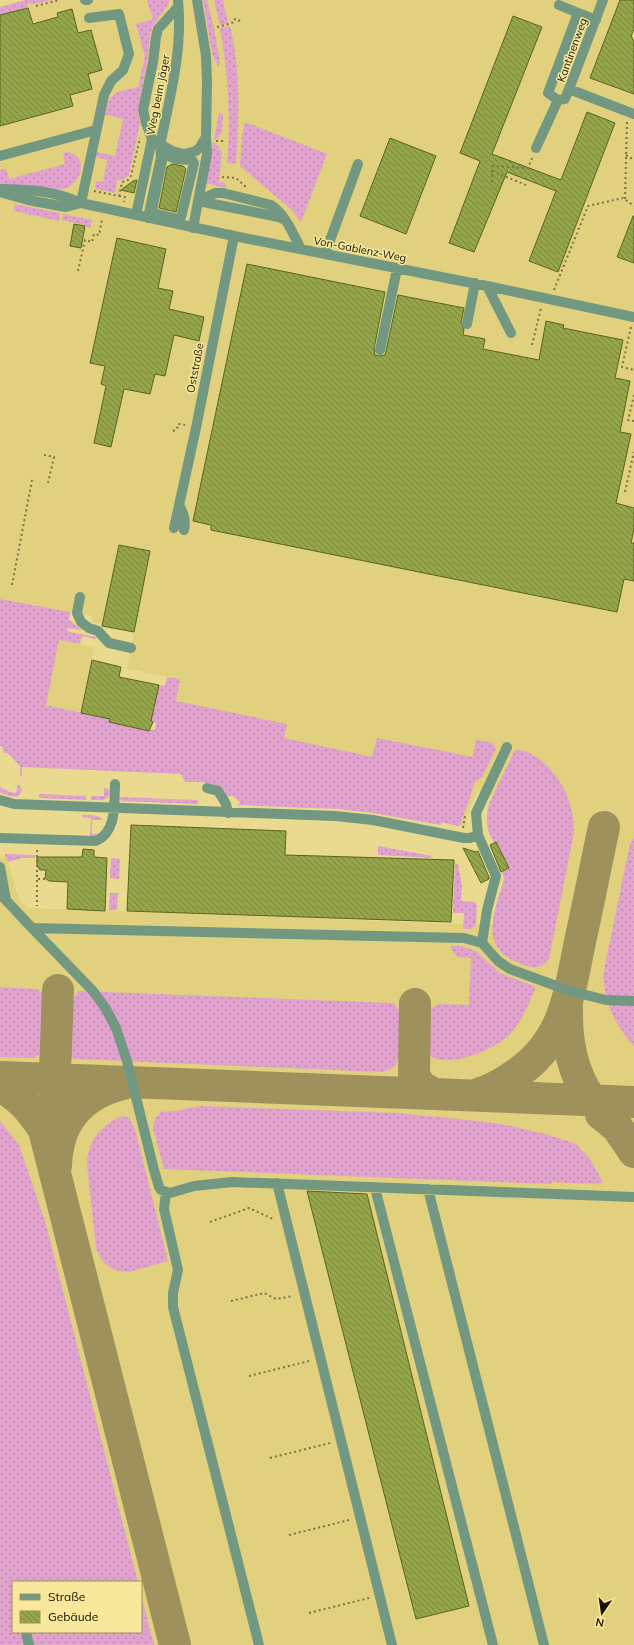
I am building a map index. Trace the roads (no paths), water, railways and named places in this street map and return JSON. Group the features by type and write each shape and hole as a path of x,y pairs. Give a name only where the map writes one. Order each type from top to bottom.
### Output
{"street":[{"path":"189,227 198,201 207,154 206,56 197,0"},
{"name":"Kantinenweg","path":"603,0 569,89 630,112"},
{"path":"142,216 155,156 156,142 148,128 143,110 158,29 178,4"},
{"name":"Weg beim Jäger","path":"178,4 179,46 176,67 156,142 172,151 184,154 190,154 200,147"},
{"path":"559,5 596,20"},
{"path":"569,89 565,99 558,100 548,92 578,13"},
{"path":"81,203 104,96 111,81 123,70 129,54 118,14 89,18"},
{"path":"536,148 558,100"},
{"path":"0,156 96,130"},
{"path":"189,227 200,147 206,137"},
{"path":"142,216 148,155 156,142"},
{"path":"166,155 182,160 192,160 194,163 180,217 178,219 156,214 152,210 164,156 166,155"},
{"path":"325,254 358,164"},
{"name":"Von-Gablenz-Weg","path":"0,190 42,191 68,196 81,203 189,227 475,283 549,303 634,317"},
{"path":"198,201 215,193 223,193 264,202 271,205 278,210 285,220 301,249"},
{"name":"Oststraße","path":"174,528 196,428 234,236"},
{"path":"380,350 397,268"},
{"path":"467,324 475,283"},
{"path":"487,286 510,333"},
{"path":"179,505 186,522 184,530"},
{"path":"80,597 77,613 81,622 89,628 98,631 109,644 131,648"},
{"path":"482,943 487,910 496,876 478,835 476,813 507,746"},
{"path":"0,838 96,841 103,838 108,832 112,819 115,784"},
{"path":"207,788 218,791 226,804 228,812"},
{"path":"0,800 14,804 335,816 402,825 464,838 470,838 478,835"},
{"path":"0,867 3,897 92,991 106,1009 116,1028 127,1061 157,1181 159,1187 166,1192 174,1192 194,1186 212,1183 232,1182 634,1197"},
{"path":"32,928 464,938 482,943 498,961 510,969 570,992 606,1000 634,1001"},
{"path":"277,1183 392,1645"},
{"path":"375,1188 493,1645"},
{"path":"428,1189 544,1645"},
{"path":"166,1192 164,1209 178,1270 173,1293 173,1307 259,1645"},
{"path":"26,1633 29,1645"}]}
